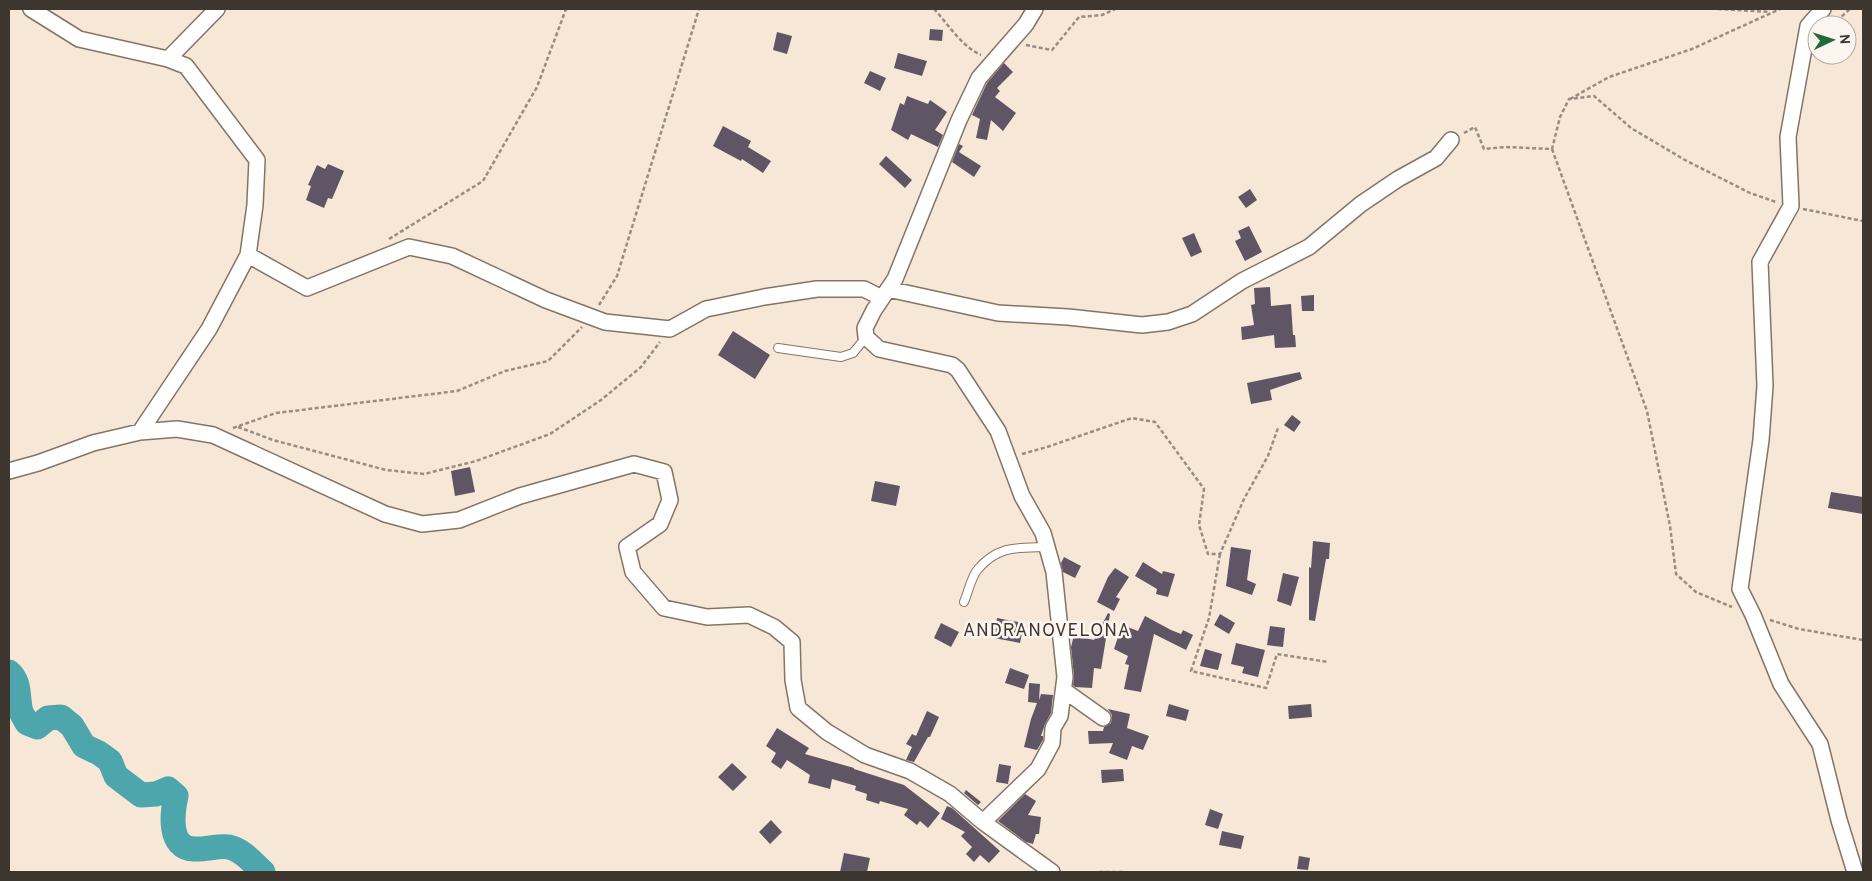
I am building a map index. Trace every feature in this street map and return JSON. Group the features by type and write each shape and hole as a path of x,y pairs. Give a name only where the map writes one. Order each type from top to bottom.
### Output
{"street":[{"path":"31,9 79,39 168,59 186,66 257,160 255,206 248,255 209,329 140,432"},
{"path":"168,59 217,9"},
{"path":"983,822 1038,769 1052,744 1053,728 1060,716 1066,677 1054,572 1043,533 1022,496 998,431 958,370 952,365 879,349 866,337 865,328 894,279 958,120 979,78 1026,24 1035,9"},
{"path":"1823,9 1808,26 1788,137 1791,206 1760,262 1765,386 1762,440 1740,589 1753,615 1781,684 1820,744 1839,820 1855,872"},
{"path":"248,255 307,288 409,247 452,256 546,300 605,322 670,329 706,309 764,297 817,289 864,289 998,313 1068,317 1142,325 1168,322 1192,314 1242,282 1309,247 1361,204 1398,179 1436,158 1451,140"},
{"path":"9,470 38,463 93,443 140,432 177,429 213,435 386,514 422,524 459,520 520,496 634,464 664,472 670,500 660,524 628,547 633,572 664,608 707,617 749,615 774,628 792,642 793,680 798,708 827,732 866,755 910,771 950,794 983,822 1052,872"},
{"path":"1065,691 1102,718"}],"lane":[{"path":"778,348 841,357 853,353 866,337"},
{"path":"964,602 977,570 994,556 1008,548 1047,547"}],"path":[{"path":"387,242 392,236 483,181 537,87 566,9"},
{"path":"1718,9 1772,12"},
{"path":"1780,9 1692,49 1609,77 1568,99 1560,117 1552,149 1648,411 1670,526 1676,574 1696,592 1753,615 1799,629 1863,640"},
{"path":"1568,99 1594,96 1631,128 1685,160 1750,193 1791,206 1863,221"},
{"path":"1451,140 1475,127 1484,149 1505,147 1552,149"},
{"path":"237,427 274,440 386,470 424,474 476,461 550,434 601,400 641,367 670,329"},
{"path":"1008,457 1047,448 1132,418 1155,422 1204,489 1199,525 1208,554 1220,554"},
{"path":"1278,428 1268,456 1244,499 1220,554 1209,618 1191,671 1266,688 1277,654 1328,662"},
{"path":"1100,872 1124,872"}],"building":[{"path":"930,29 943,30 942,41 929,40"},
{"path":"777,32 792,36 787,54 773,50"},
{"path":"898,53 927,61 922,76 894,68"},
{"path":"1004,63 1013,72 997,88 1000,91 995,97 1016,113 1003,131 991,120 987,140 976,138 980,119 972,115 987,83"},
{"path":"870,71 886,78 880,91 864,83"},
{"path":"907,96 928,104 930,100 947,112 935,130 943,135 938,147 911,134 908,140 891,130 900,103 904,105"},
{"path":"723,126 751,141 748,147 771,161 763,173 742,159 741,161 713,146"},
{"path":"959,144 963,146 959,152 981,166 974,177 952,162"},
{"path":"886,156 912,180 905,188 879,164"},
{"path":"328,164 344,171 332,199 328,198 324,208 306,200 311,186 308,185 317,165 325,169"},
{"path":"1250,189 1257,200 1246,208 1238,197"},
{"path":"1249,226 1262,252 1245,261 1235,241 1241,238 1238,231"},
{"path":"1194,233 1202,252 1191,257 1182,238"},
{"path":"1270,287 1271,306 1291,304 1293,335 1295,335 1296,347 1275,348 1274,335 1242,340 1241,327 1254,325 1251,305 1255,304 1254,288"},
{"path":"1314,295 1314,311 1302,311 1301,296"},
{"path":"733,331 770,355 755,379 718,355"},
{"path":"1300,372 1302,379 1270,390 1272,400 1251,404 1247,383"},
{"path":"1292,415 1301,422 1294,432 1284,425"},
{"path":"470,467 475,492 455,496 451,471"},
{"path":"875,481 900,486 896,506 871,501"},
{"path":"1831,492 1863,497 1863,514 1828,508"},
{"path":"1313,541 1330,543 1329,559 1326,559 1315,621 1309,620 1309,567 1311,568"},
{"path":"1231,547 1251,550 1247,580 1256,584 1252,595 1226,586"},
{"path":"1064,557 1081,566 1075,578 1063,572 1061,563"},
{"path":"1143,562 1162,574 1163,571 1175,574 1168,597 1156,594 1157,589 1135,576"},
{"path":"1115,568 1129,577 1116,597 1120,599 1114,611 1097,602 1108,577"},
{"path":"1283,573 1299,577 1291,606 1277,601"},
{"path":"1108,613 1110,614 1101,669 1094,668 1092,688 1075,687 1073,685 1071,647 1074,635 1094,640"},
{"path":"1220,614 1235,623 1229,634 1214,625"},
{"path":"1145,616 1181,634 1183,630 1193,635 1186,650 1154,634 1141,692 1124,689 1129,665 1125,664 1128,656 1114,649 1122,625 1138,631"},
{"path":"997,618 1024,623 1020,643 994,638"},
{"path":"941,623 959,632 951,647 934,638"},
{"path":"1270,626 1285,628 1283,647 1267,645"},
{"path":"1236,643 1265,650 1258,677 1242,673 1244,667 1231,664"},
{"path":"1205,649 1222,654 1218,670 1200,666"},
{"path":"1010,668 1029,675 1024,689 1005,683"},
{"path":"1029,683 1040,684 1039,700 1041,694 1053,695 1051,713 1041,736 1043,736 1043,740 1037,750 1024,747 1037,703 1028,702"},
{"path":"1169,704 1189,710 1186,721 1166,716"},
{"path":"1311,704 1312,717 1289,719 1288,706"},
{"path":"1108,709 1130,714 1127,728 1149,736 1143,750 1132,746 1127,760 1109,753 1113,743 1089,744 1088,731 1103,731 1104,727 1111,723 1112,715"},
{"path":"927,711 939,717 930,737 928,737 914,762 906,760 912,747 906,744 912,734 916,736"},
{"path":"777,728 809,748 805,754 904,785 940,813 928,828 920,821 917,825 904,815 908,809 880,801 879,804 866,800 867,794 855,790 856,786 832,779 830,789 808,783 810,775 787,760 781,769 771,762 776,753 766,746"},
{"path":"732,763 747,777 733,791 718,777"},
{"path":"999,764 1011,766 1008,784 996,782"},
{"path":"1123,769 1124,781 1102,783 1101,770"},
{"path":"966,790 981,802 978,805 964,793"},
{"path":"1025,794 1036,801 1028,815 1041,817 1039,834 1036,834 1033,844 1026,842 998,821"},
{"path":"947,806 952,808 1000,851 989,863 980,855 974,862 966,854 972,847 961,836 965,832 941,819"},
{"path":"1210,809 1223,814 1218,829 1205,825"},
{"path":"771,820 782,832 770,844 759,832"},
{"path":"1222,831 1244,836 1241,849 1219,845"},
{"path":"844,853 870,858 867,872 840,872"},
{"path":"1299,856 1310,858 1308,870 1297,869"}],"waterway":[{"path":"9,672 15,680 21,712 27,723 37,727 48,718 61,717 72,726 84,746 110,761 116,776 141,795 156,794 168,789 176,796 173,820 176,837 180,843 194,849 229,847 248,857 263,872"}],"district":[{"name":"ANDRANOVELONA","path":"1047,631"}]}
